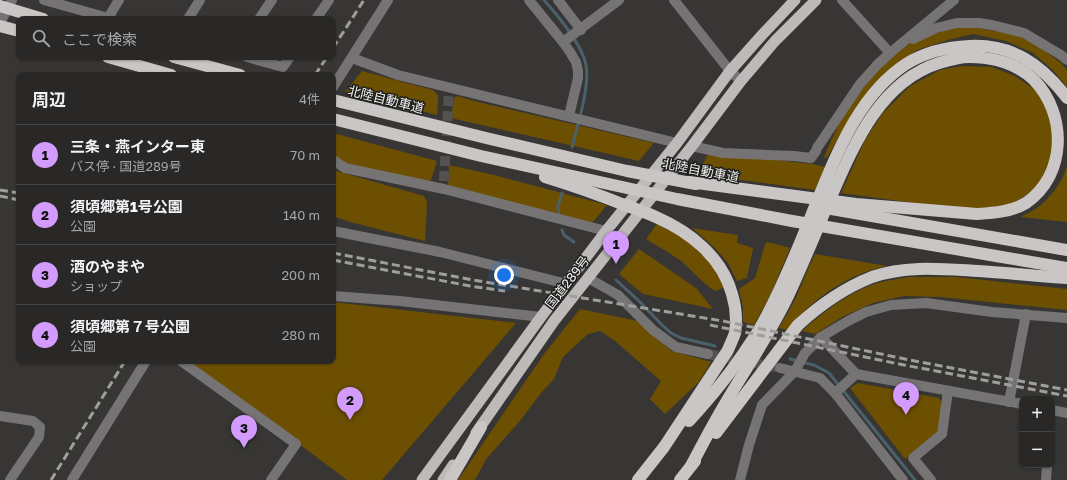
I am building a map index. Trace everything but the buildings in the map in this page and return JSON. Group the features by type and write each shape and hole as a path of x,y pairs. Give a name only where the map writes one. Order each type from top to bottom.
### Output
{"highway":[{"name":"国道289号","path":"422,480 541,317 730,71 795,0"},
{"name":"国道289号","path":"443,480 554,321 692,146 741,81 774,41 816,0"},
{"path":"0,6 33,16"},
{"path":"0,24 16,30"},
{"path":"638,480 664,447 717,390 750,344 783,281 844,141 857,117 872,96 887,80 906,65 923,56 958,46 976,45 994,47 1012,52 1028,60 1044,72 1067,98"},
{"path":"691,466 724,406 760,347 787,297 844,168 873,114 884,100 913,75 929,66 945,61 976,57 1007,63 1021,70 1033,78 1044,89 1052,101 1061,125 1061,155 1056,169 1048,183 1038,194 1025,204 1010,210 977,214 855,208"},
{"path":"118,60 160,72"},
{"path":"185,60 229,72"},
{"name":"北陸自動車道","path":"336,101 627,171 855,208"},
{"path":"337,120 391,139 528,172 574,186 656,217 686,234 703,246 725,273 731,288 735,303 735,334 728,350 664,447"},
{"path":"337,120 481,156 677,199 792,221 1067,268"},
{"path":"855,208 1067,250"},
{"path":"680,480 798,325 815,310 851,286 874,277 896,271 916,268 941,268 1067,278"},
{"path":"450,480 481,427"}],"street":[{"path":"0,24 12,0"},
{"path":"44,0 103,16"},
{"path":"111,16 119,0"},
{"path":"190,16 200,0"},
{"path":"261,16 272,0"},
{"path":"318,16 329,0"},
{"path":"336,82 388,0"},
{"path":"529,0 572,36"},
{"path":"558,0 572,36 578,71 572,117"},
{"path":"572,36 619,0"},
{"path":"674,0 730,71 741,81"},
{"path":"842,0 894,50"},
{"path":"692,146 723,153 811,158 860,84 877,65 954,0"},
{"path":"894,50 920,35 936,28 957,23 978,23 992,25 1024,34 1067,60"},
{"path":"352,58 398,75 449,89 572,117 676,143"},
{"path":"258,60 283,67 288,60"},
{"path":"336,162 344,168 444,185 606,231"},
{"path":"336,232 440,252 567,284"},
{"path":"588,278 618,295 654,330 676,347 708,354"},
{"path":"336,296 400,301 541,317"},
{"path":"740,480 749,445 762,406 796,370 805,353 821,337 866,312 891,305 926,303 992,312 1067,318"},
{"path":"1009,402 1026,314"},
{"path":"821,337 856,374 1019,404"},
{"path":"72,480 144,364"},
{"path":"184,364 296,444 271,480"},
{"path":"780,368 796,370 820,378 836,392 903,480"},
{"path":"836,392 856,374"},
{"path":"931,480 913,458 942,434 948,391"},
{"path":"1055,410 1067,412"},
{"path":"0,416 33,421 40,427 39,437 10,480"},
{"path":"1046,480 1047,468"}],"shaded area":[{"path":"951,28 978,28 1023,36 1061,63 1067,70 1067,87 1054,71 1033,53 1006,41 973,34 948,40 917,50 866,94 846,124 827,158 824,157 840,121 861,88 881,65 912,42"},
{"path":"962,66 992,67 1015,76 1038,92 1056,128 1050,169 1038,186 1022,198 1007,206 967,209 841,193 865,140 882,114 910,86 940,70"},
{"path":"362,71 433,90 438,95 437,115 345,92"},
{"path":"458,96 654,143 639,161 451,118 454,98"},
{"path":"336,134 437,161 431,180 423,182 336,161"},
{"path":"709,153 813,164 825,167 815,190 697,174"},
{"path":"449,165 490,174 607,205 593,222 586,224 448,187"},
{"path":"1067,166 1067,222 1021,217 1039,207 1049,197 1060,182"},
{"path":"336,171 424,196 427,202 425,241 336,217"},
{"path":"657,224 684,238 704,255 718,274 725,287 716,291 712,289 681,261 646,239"},
{"path":"692,228 738,235 737,243 753,248 747,278 737,281 728,263 714,247"},
{"path":"766,242 790,248 771,294 754,325 743,322 743,307 739,289 755,278"},
{"path":"639,249 696,288 713,309 643,294 619,274"},
{"path":"815,254 887,266 866,272 841,283 812,304 787,330 779,328 796,298"},
{"path":"909,277 957,277 1067,289 1067,310 940,297 904,296 873,303 844,316 815,334 802,331 817,318 860,290 873,284"},
{"path":"336,302 516,323 382,480 347,480 193,364 336,364"},
{"path":"580,309 638,321 672,351 711,362 699,382 665,414 650,399 661,381 615,341 600,331 588,334 563,357 554,379 541,393 520,421 487,458 475,480 458,480 544,354"},
{"path":"858,383 939,398 942,403 938,432 905,459 850,388"}],"waterway":[{"path":"544,0 575,39 584,57 586,65 587,74 585,94 572,147"},
{"path":"559,215 558,206 562,193"},
{"path":"562,230 564,235 574,242"},
{"path":"616,280 671,333 681,338 715,346"},
{"path":"790,359 814,365 829,373 915,480"}],"tunnel":[{"path":"444,181 449,90"},
{"path":"708,354 780,368"}],"railway":[{"path":"336,43 364,0"},
{"path":"317,72 325,60"},
{"path":"0,190 16,193"},
{"path":"0,196 16,199"},
{"path":"336,254 473,280 723,321 905,359 1067,390"},
{"path":"336,261 470,286 505,291"},
{"path":"710,325 904,365 1067,396"},
{"path":"51,480 123,364"}],"place":[{"name":"三条・燕インター東","path":"616,264"},
{"name":"須頃郷第７号公園","path":"906,415"},
{"name":"須頃郷第1号公園","path":"350,420"},
{"name":"酒のやまや","path":"244,448"}]}
